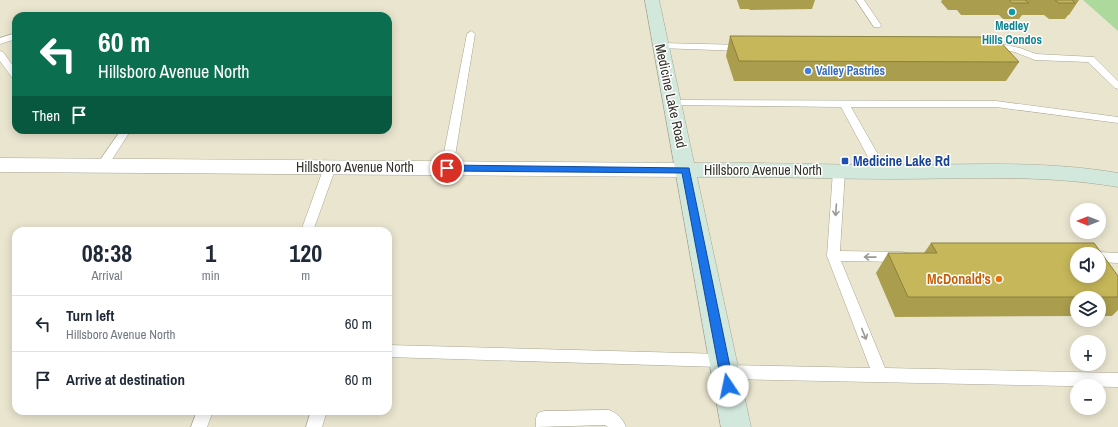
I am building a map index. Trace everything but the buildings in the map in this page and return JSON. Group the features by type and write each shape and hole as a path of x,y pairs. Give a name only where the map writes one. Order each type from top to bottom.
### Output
{"street":[{"name":"Medicine Lake Road","path":"652,0 736,427"},
{"name":"Hillsboro Avenue North","path":"1,166 330,167 882,172 1016,170 1088,175 1118,180"}],"lane":[{"path":"860,0 877,25"},
{"path":"447,168 471,34"},
{"path":"0,41 12,37"},
{"path":"978,45 994,45 1017,50 1035,57 1091,58 1118,86"},
{"path":"661,46 756,48"},
{"path":"0,54 12,71"},
{"path":"672,103 996,104 1118,120"},
{"path":"844,103 882,172"},
{"path":"102,166 123,134"},
{"path":"308,227 330,167"},
{"path":"839,171 833,256 880,375"},
{"path":"833,256 918,257"},
{"path":"1106,257 1118,258"},
{"path":"392,351 724,366 880,375 1118,380"},
{"path":"199,427 204,415"},
{"path":"314,427 318,415"},
{"path":"544,427 544,418 609,417 618,427"}],"green space":[{"path":"1083,0 1118,0 1118,31"}],"place":[{"name":"Medley Hills Condos","path":"1012,12"},
{"name":"Valley Pastries","path":"808,71"},
{"name":"Medicine Lake Rd","path":"845,161"},
{"name":"McDonald's","path":"999,279"}],"route":[{"path":"447,168 686,170 728,386"}]}
